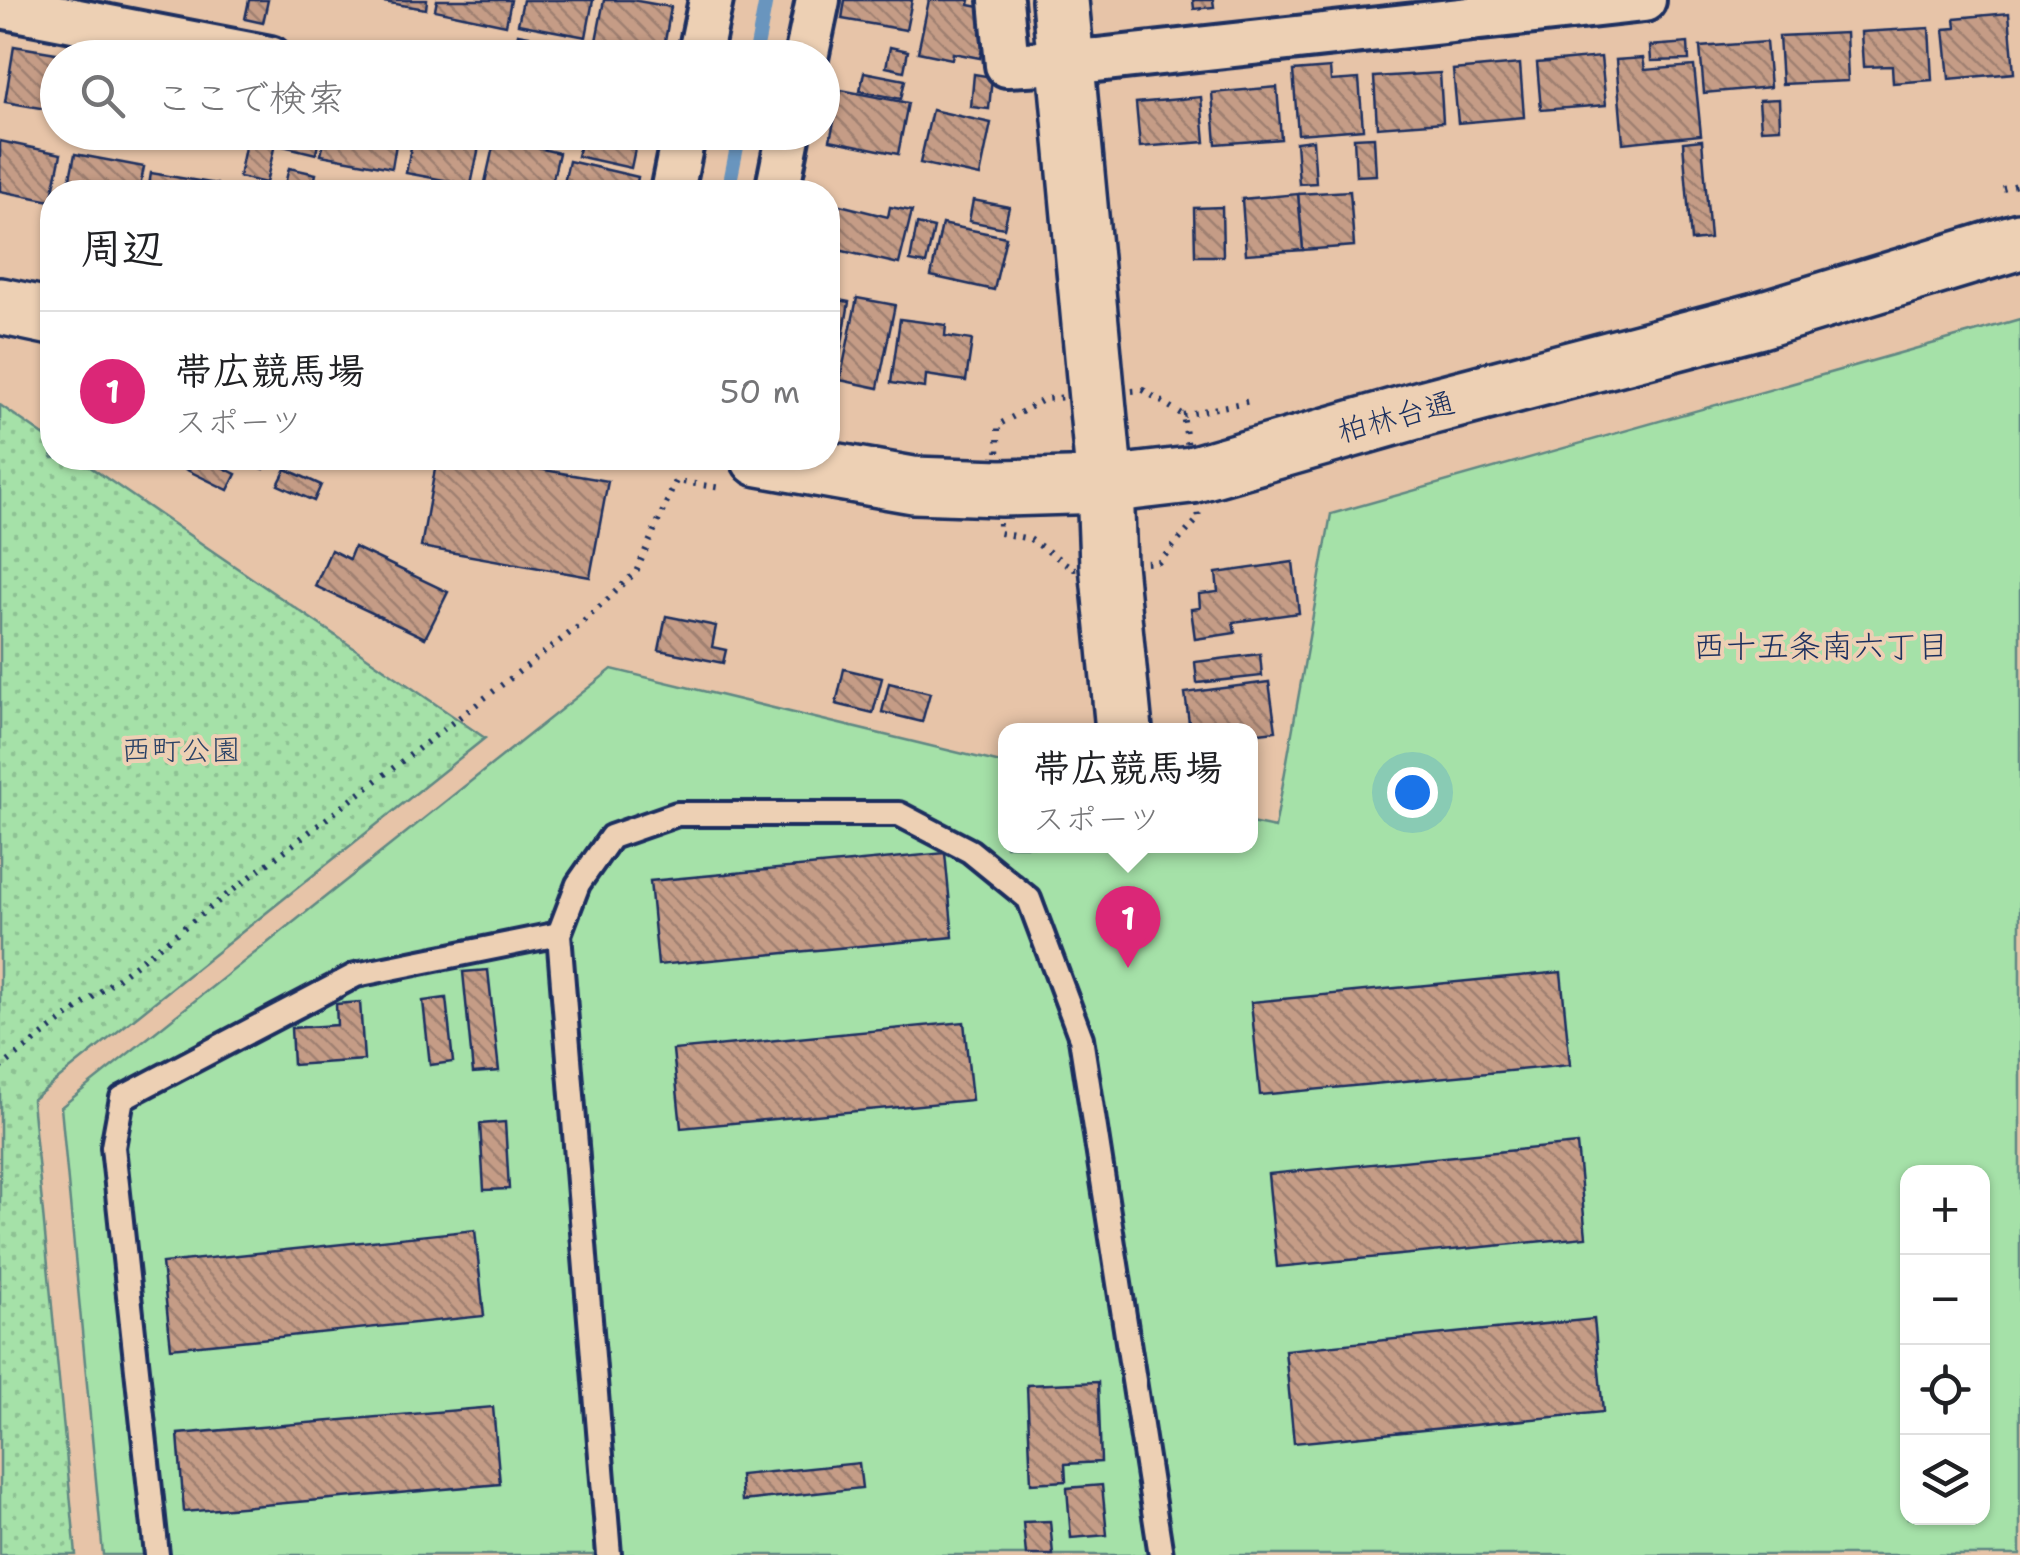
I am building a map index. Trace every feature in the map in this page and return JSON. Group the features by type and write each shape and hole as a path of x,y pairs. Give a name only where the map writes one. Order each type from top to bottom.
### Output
{"street":[{"path":"703,40 711,0"},
{"path":"810,40 818,0"},
{"path":"1000,0 1007,65 1066,63 1644,0"},
{"path":"1060,0 1123,723"},
{"path":"0,6 177,40"},
{"path":"673,180 676,150"},
{"path":"779,180 786,150"},
{"name":"柏林台通","path":"746,474 1000,488 1105,485 1191,475 1425,408 1757,322 2020,241"},
{"path":"0,306 40,314"}],"lane":[{"path":"608,1555 559,934 578,884 610,837 677,814 899,814 970,850 1030,899 1081,1038 1161,1555"},
{"path":"157,1555 113,1147 122,1098 356,974 559,934"}],"path":[{"path":"0,1068 579,626 636,572 676,481 746,474"},
{"path":"980,530 999,533"}],"green space":[{"path":"2020,319 2020,1555 103,1555 61,1107 612,669 998,762 998,853 1258,853 1258,824 1275,828 1331,514"},
{"name":"西町公園","path":"0,405 40,433 40,470 94,470 485,738 32,1100 76,1555 0,1555"}],"building":[{"path":"249,0 268,0 263,23 245,19"},
{"path":"371,0 427,0 426,9"},
{"path":"437,0 511,0 506,25 435,10"},
{"path":"523,0 593,0 586,37 518,24"},
{"path":"604,0 671,7 665,40 596,40"},
{"path":"845,0 912,0 906,30 842,19"},
{"path":"929,0 970,0 969,5 990,9 980,58 953,53 952,59 918,52"},
{"path":"1193,0 1213,0 1214,7 1194,9"},
{"path":"2009,13 2014,73 1949,79 1944,29 1956,28 1955,18"},
{"path":"1929,28 1932,80 1893,83 1892,66 1863,67 1861,32"},
{"path":"1846,33 1848,81 1782,84 1779,36"},
{"path":"1766,42 1770,87 1704,93 1700,47"},
{"path":"1688,43 1689,60 1651,61 1650,46"},
{"path":"14,46 40,50 40,108 5,102"},
{"path":"890,47 908,51 904,71 886,67"},
{"path":"1601,57 1606,105 1541,110 1537,63"},
{"path":"1643,58 1645,70 1694,66 1701,135 1623,143 1616,60"},
{"path":"1520,64 1524,117 1458,123 1453,70"},
{"path":"1330,68 1331,81 1359,79 1363,129 1298,134 1293,71"},
{"path":"864,72 905,80 901,99 860,91"},
{"path":"1440,73 1443,122 1377,127 1374,77"},
{"path":"974,74 992,77 989,109 971,107"},
{"path":"1277,87 1281,139 1216,144 1212,93"},
{"path":"841,90 908,103 898,154 840,142"},
{"path":"1201,97 1205,142 1140,147 1136,103"},
{"path":"1779,99 1780,128 1761,129 1759,100"},
{"path":"932,110 991,123 980,176 920,163"},
{"path":"1374,137 1376,175 1356,176 1354,138"},
{"path":"1313,140 1316,183 1299,184 1296,142"},
{"path":"1702,140 1710,239 1691,241 1683,142"},
{"path":"0,141 61,154 55,180 40,180 40,199 0,191"},
{"path":"244,150 274,150 267,180 239,177"},
{"path":"322,150 395,150 392,168 321,155"},
{"path":"410,150 478,150 472,180 406,173"},
{"path":"492,150 559,153 553,180 486,180"},
{"path":"579,150 635,150 631,168 577,156"},
{"path":"75,154 144,167 141,180 70,180"},
{"path":"569,161 638,177 637,180 565,180"},
{"path":"289,168 316,174 315,180 286,180"},
{"path":"151,173 193,180 150,180"},
{"path":"1350,191 1354,246 1303,250 1298,194"},
{"path":"1298,194 1303,250 1246,254 1242,199"},
{"path":"973,200 1009,207 1004,228 969,221"},
{"path":"840,205 888,217 890,207 912,211 899,264 840,250"},
{"path":"1222,207 1223,256 1195,256 1194,208"},
{"path":"917,224 934,228 926,264 910,261"},
{"path":"942,224 1006,237 994,290 931,276"},
{"path":"857,298 895,305 878,388 840,380"},
{"path":"840,300 849,302 840,355"},
{"path":"900,319 946,325 945,336 972,340 966,381 926,375 925,388 891,383"},
{"path":"187,470 228,470 236,474 228,490"},
{"path":"288,470 321,485 314,501 278,485"},
{"path":"435,470 545,470 608,481 590,577 421,547"},
{"path":"354,547 448,592 425,638 315,586 331,550 349,559"},
{"path":"1293,562 1299,613 1233,622 1235,633 1195,639 1191,609 1200,608 1199,594 1218,592 1216,573"},
{"path":"666,616 716,626 712,647 726,650 723,663 659,650"},
{"path":"1260,654 1262,676 1197,683 1195,662"},
{"path":"844,669 882,678 873,713 836,704"},
{"path":"1269,682 1276,731 1258,733 1258,723 1189,723 1185,693"},
{"path":"889,683 930,693 922,722 882,712"},
{"path":"945,853 953,937 658,965 650,881"},
{"path":"488,970 499,1071 473,1073 463,972"},
{"path":"1561,972 1570,1065 1260,1095 1251,1002"},
{"path":"446,998 453,1062 430,1065 423,1001"},
{"path":"360,1002 364,1060 293,1065 291,1028 337,1025 336,1004"},
{"path":"964,1022 972,1100 681,1128 673,1050"},
{"path":"505,1122 509,1189 484,1190 480,1124"},
{"path":"1577,1144 1586,1237 1277,1267 1268,1174"},
{"path":"475,1230 484,1316 171,1348 162,1263"},
{"path":"1594,1319 1603,1412 1294,1443 1285,1350"},
{"path":"1098,1382 1101,1462 1065,1464 1066,1481 1031,1483 1027,1385"},
{"path":"493,1407 500,1484 184,1512 178,1434"},
{"path":"859,1463 862,1488 742,1501 740,1475"},
{"path":"1102,1485 1107,1535 1071,1538 1067,1488"},
{"path":"1050,1521 1053,1555 1026,1555 1023,1522"}],"waterway":[{"path":"758,40 766,0"},
{"path":"730,180 736,150"}],"place":[{"name":"帯広競馬場","path":"1128,968"}],"district":[{"name":"西十五条南六丁目","path":"1821,646"}]}
